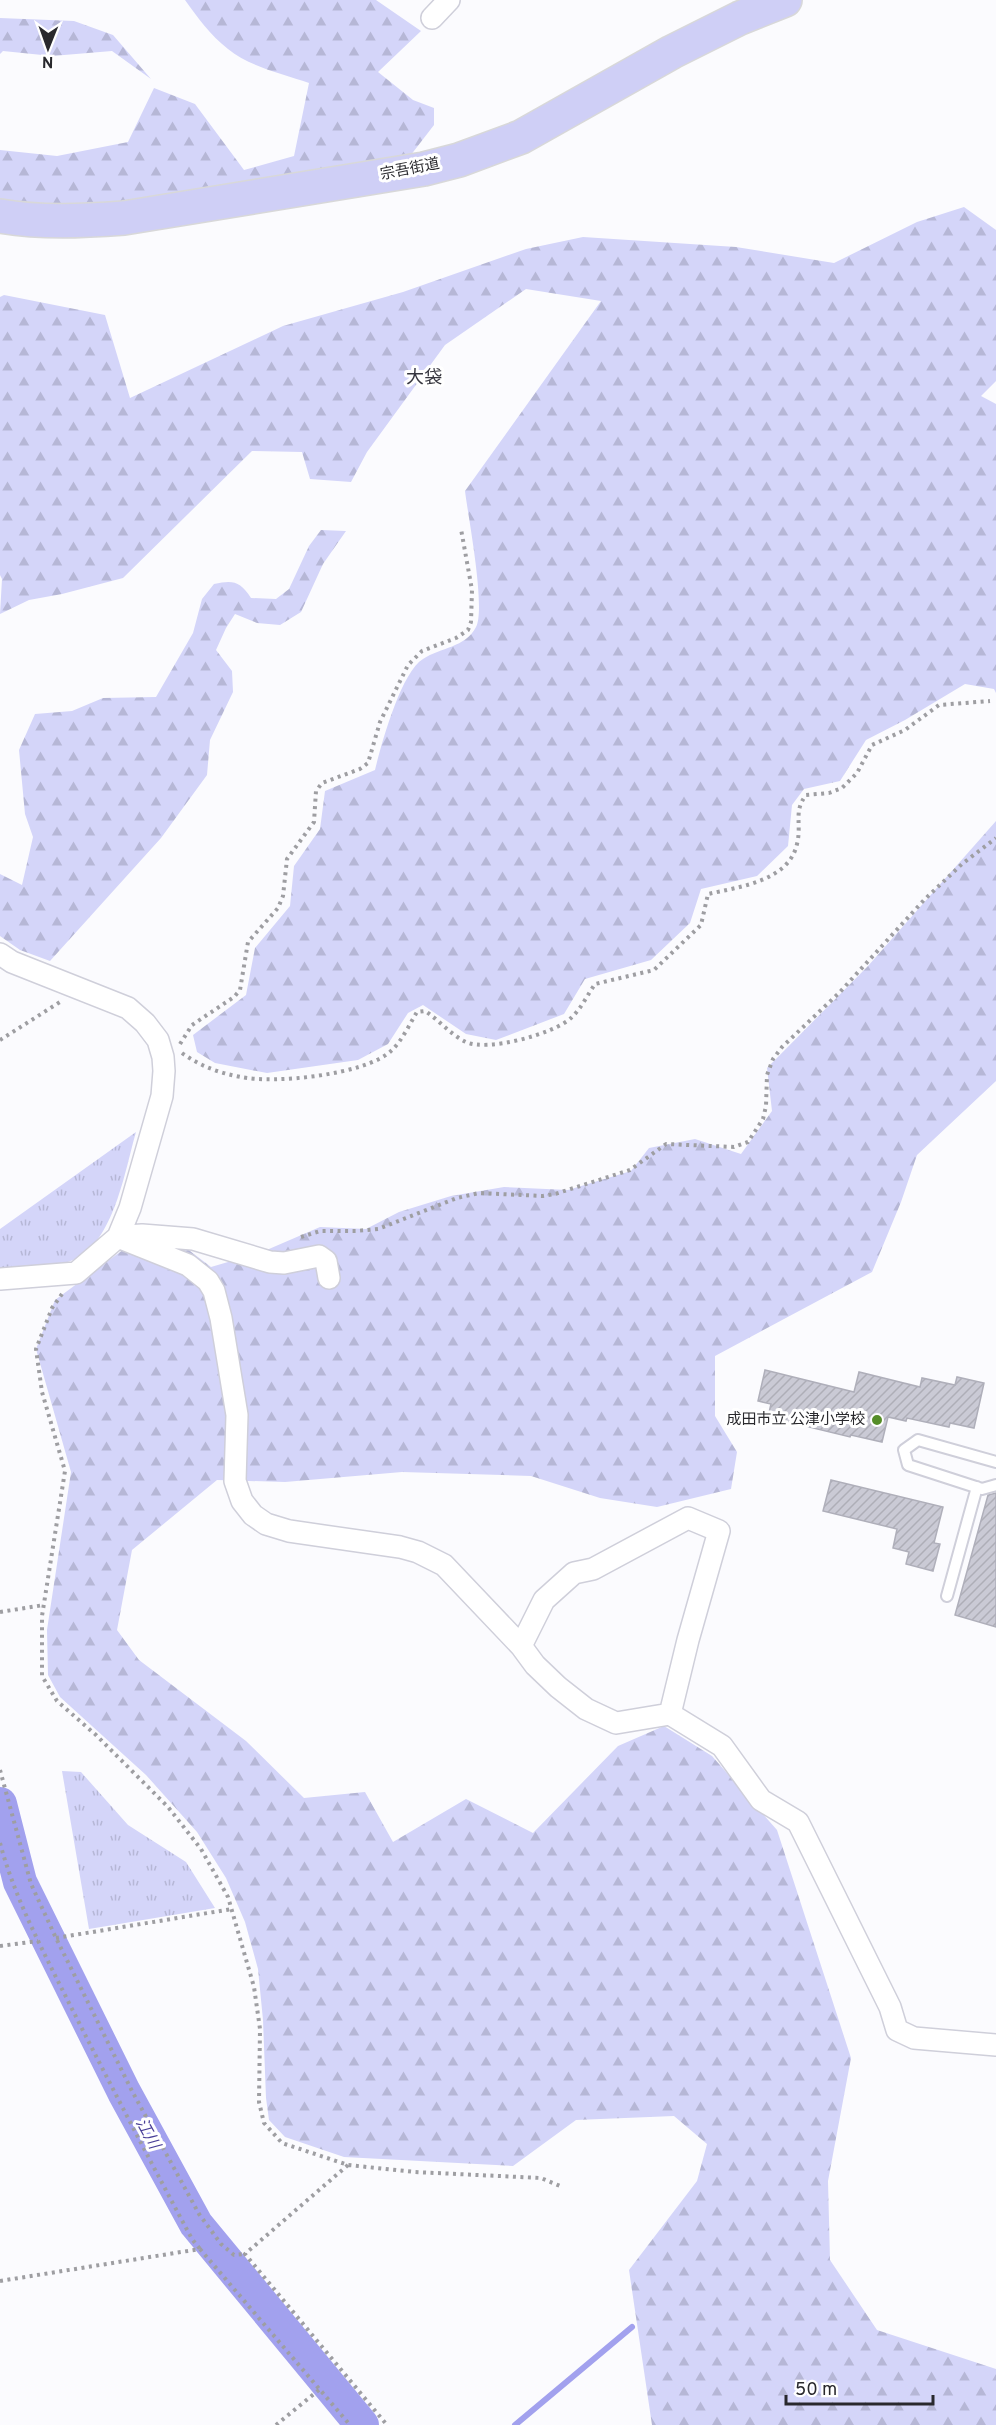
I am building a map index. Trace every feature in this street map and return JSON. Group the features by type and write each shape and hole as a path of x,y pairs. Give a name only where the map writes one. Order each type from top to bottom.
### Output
{"highway":[{"name":"宗吾街道","path":"0,216 35,220 88,221 124,218 424,169 459,160 521,137 672,52 740,18 785,0"}],"street":[{"path":"432,18 449,0"},
{"path":"0,954 12,962 128,1008 152,1031 158,1040 163,1056 162,1096 130,1208 118,1237 76,1273 0,1279"},
{"path":"118,1237 141,1235 193,1239 270,1262 284,1263 319,1256 326,1261 329,1278"},
{"path":"118,1237 188,1265 207,1281 214,1291 221,1318 237,1415 235,1480 242,1501 253,1515 266,1524 289,1531 400,1546 418,1552 444,1566 520,1646 534,1665 558,1688 586,1709 616,1723 670,1714 722,1746 761,1800 798,1822 890,2007 897,2030 914,2038 996,2045"},
{"path":"520,1646 544,1600 574,1573 593,1569 688,1518 719,1531 670,1714"}],"lane":[{"path":"996,1462 918,1440 904,1450 908,1465 982,1489 996,1485"},
{"path":"947,1596 977,1487"}],"path":[{"path":"461,529 472,590 471,622 468,630 456,638 422,651 408,665 380,722 368,763 360,769 322,783 316,791 314,822 288,859 283,896 278,908 248,942 240,990 234,997 192,1025 177,1050 210,1069 242,1078 267,1080 335,1073 368,1064 391,1051 417,1012 425,1011 466,1042 484,1047 503,1045 549,1030 571,1018 595,984 654,970 701,925 708,894 764,880 788,863 797,844 798,805 806,795 829,793 842,788 857,773 872,745 905,730 939,705 990,701"},
{"path":"298,1238 320,1231 378,1229 457,1198 479,1193 543,1196 555,1194 630,1170 666,1144 734,1147 748,1142 763,1119 766,1106 767,1075 773,1059 782,1047 839,993 924,900 962,864 996,838"},
{"path":"0,1040 81,989"},
{"path":"76,1273 52,1308 36,1349 42,1392 65,1471 44,1605 41,1647 42,1676 57,1701 96,1735 168,1807 201,1849 228,1897 254,1987 260,2029 259,2102 264,2123 282,2143 348,2164 415,2172 541,2178 560,2186"},
{"path":"0,1612 44,1605"},
{"path":"0,1770 31,1884 56,1938 132,2091 199,2214 221,2244 234,2254 245,2254 348,2164"},
{"path":"0,1843 5,1861 38,1941 115,2095 192,2239 350,2425"},
{"path":"56,1938 232,1909"},
{"path":"0,1947 38,1941"},
{"path":"0,2281 200,2249"},
{"path":"245,2254 387,2425"},
{"path":"276,2425 320,2389"}],"green space":[{"path":"185,0 376,0 421,31 378,72 413,100 434,108 434,125 407,160 79,211 0,205 0,150 57,156 128,142 154,88 195,104 244,170 294,156 309,83 246,61 237,55 210,32"},
{"path":"0,18 74,21 113,35 151,79 112,51 52,56 3,51 0,54"},
{"path":"964,207 996,230 996,381 981,396 996,404 996,693 994,689 965,684 866,740 840,781 804,789 792,805 788,846 757,876 701,889 690,923 651,960 585,979 564,1014 496,1040 466,1034 423,1005 408,1013 388,1044 358,1060 267,1073 215,1063 197,1052 193,1035 246,995 255,948 290,906 294,866 320,829 325,791 375,770 393,710 415,666 430,655 466,639 476,627 479,617 478,582 465,491 601,301 526,289 445,345 367,452 351,482 310,479 302,452 252,451 123,578 29,600 0,614 2,579 0,575 0,297 4,295 105,315 130,398 283,326 403,292 526,249 583,237 736,247 834,263 917,222"},
{"path":"321,530 346,531 323,564 301,612 280,625 257,623 235,614 226,628 216,650 232,671 233,692 210,740 207,775 161,838 50,961 20,950 0,936 0,874 22,885 33,837 25,814 19,750 35,714 72,711 103,698 156,697 193,633 202,599 214,584 231,582 243,588 251,598 276,599 289,589 309,546"},
{"path":"996,821 996,1081 917,1155 901,1202 872,1272 715,1356 715,1416 737,1452 731,1489 657,1507 600,1498 531,1476 402,1472 285,1482 217,1480 132,1550 117,1630 139,1660 246,1741 304,1798 365,1792 393,1842 466,1799 533,1833 618,1746 664,1726 712,1756 777,1830 851,2058 828,2181 830,2260 877,2330 996,2369 996,2425 652,2425 629,2270 697,2181 707,2144 674,2116 576,2120 513,2166 344,2157 285,2137 269,2120 258,1969 245,1922 226,1878 197,1832 146,1775 60,1697 48,1675 47,1630 71,1472 36,1349 55,1300 139,1238 173,1238 211,1267 262,1252 320,1227 366,1229 399,1212 451,1196 504,1187 568,1190 631,1171 649,1148 695,1139 741,1154 772,1111 767,1068 868,966"},
{"path":"136,1132 116,1204 99,1238 87,1251 73,1260 56,1265 0,1270 0,1229"},
{"path":"62,1771 81,1772 128,1825 186,1862 215,1908 89,1929"}],"building":[{"path":"765,1370 854,1392 859,1372 920,1387 922,1378 955,1385 957,1377 984,1383 974,1428 950,1423 949,1427 907,1418 906,1421 888,1417 882,1442 851,1435 850,1437 768,1417 771,1404 758,1401"},
{"path":"831,1480 943,1507 934,1543 940,1544 933,1571 906,1564 909,1552 893,1548 897,1529 823,1511"},
{"path":"996,1493 996,1627 955,1615 988,1495"}],"waterway":[{"name":"江川","path":"0,1804 20,1882 124,2092 196,2224 362,2425"},
{"path":"515,2425 632,2327"}],"place":[{"name":"成田市立 公津小学校","path":"877,1420"}],"district":[{"name":"大袋","path":"424,378"}]}
